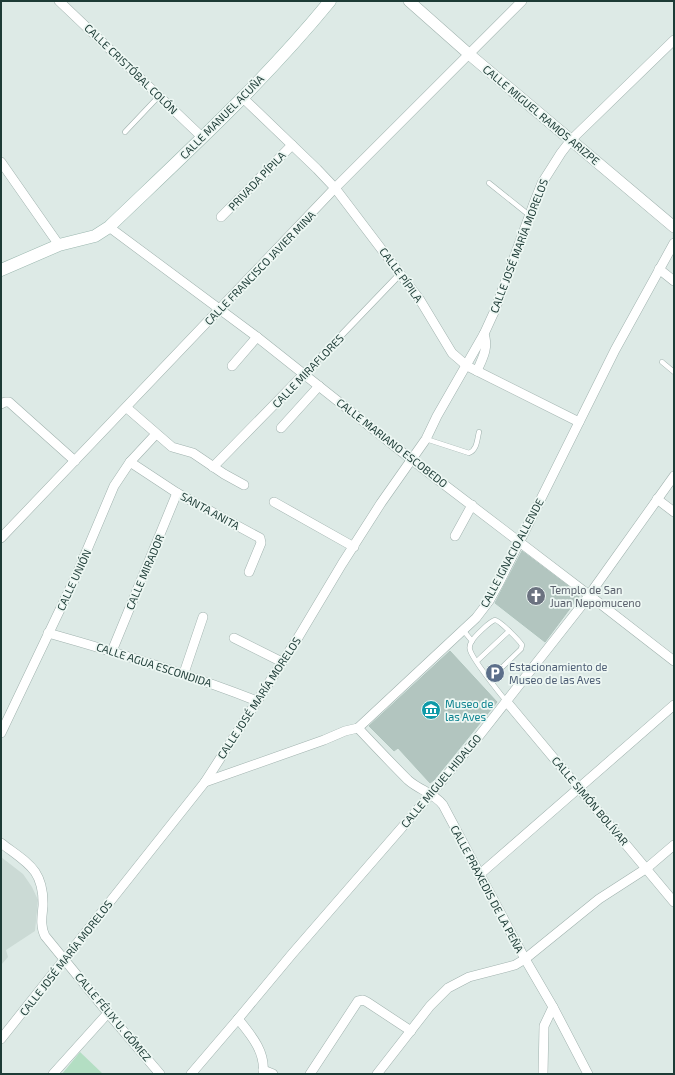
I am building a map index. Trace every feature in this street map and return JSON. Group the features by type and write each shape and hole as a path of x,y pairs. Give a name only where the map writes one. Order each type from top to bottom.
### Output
{"main road":[{"name":"CALLE MANUEL ACUÑA","path":"1,270 59,245 94,236 109,227 243,98 291,48 330,1"}],"street":[{"name":"CALLE CRISTÓBAL COLÓN","path":"59,1 202,137"},
{"name":"CALLE MIGUEL RAMOS ARIZPE","path":"409,1 674,228"},
{"name":"CALLE FRANCISCO JAVIER MINA","path":"1,538 127,408 335,188 522,1"},
{"name":"CALLE JOSÉ MARÍA MORELOS","path":"1,1039 205,782 381,503 426,439 437,416 484,334 495,310 542,183 560,152 674,40"},
{"name":"CALLE PÍPILA","path":"243,98 335,188 401,273 420,300 452,352 467,366 476,371 579,422"},
{"name":"PRIVADA PÍPILA","path":"221,217 292,145"},
{"path":"1,162 59,245"},
{"name":"CALLE MARIANO ESCOBEDO","path":"109,227 304,374 412,460 674,661"},
{"name":"CALLE IGNACIO ALLENDE","path":"205,782 324,740 344,731 358,728 476,618 489,601 615,350 674,243"},
{"path":"659,269 674,281"},
{"name":"CALLE MIRAFLORES","path":"213,467 401,273"},
{"name":"CALLE JOSÉ MARÍA MORELOS","path":"476,371 484,354 487,342 484,334"},
{"path":"232,366 257,338"},
{"path":"281,428 319,386"},
{"path":"1,404 9,402 76,461"},
{"path":"127,408 172,447 193,453 213,467 244,485"},
{"name":"CALLE UNIÓN","path":"1,732 87,553 114,486 130,462 156,434"},
{"name":"SANTA ANITA","path":"130,462 177,493 260,538 261,543 249,572"},
{"name":"CALLE MIGUEL HIDALGO","path":"191,1074 479,736 589,595 674,476"},
{"name":"CALLE MIRADOR","path":"112,651 177,493"},
{"path":"657,499 674,512"},
{"path":"274,502 354,547"},
{"path":"455,536 472,506"},
{"path":"184,673 203,617"},
{"name":"CALLE AGUA ESCONDIDA","path":"48,633 184,673 257,701"},
{"path":"234,638 282,662"},
{"name":"CALLE SIMÓN BOLÍVAR","path":"506,701 674,902"},
{"path":"479,876 674,705"},
{"name":"CALLE PRAXEDIS DE LA PEÑA","path":"358,728 408,780 440,801 479,876 553,1007 588,1074"},
{"name":"CALLE FÉLIX U. GÓMEZ","path":"1,843 29,864 39,878 43,893 42,930 45,936 160,1074"},
{"path":"377,1074 438,996 457,982 469,977 515,965 525,959 599,899 647,868 674,844"},
{"path":"310,1074 358,1001 363,1000 367,1002 410,1031"},
{"path":"543,1074 544,1026 553,1007"},
{"path":"53,1074 108,1013"},
{"path":"238,1019 254,1038 260,1051 263,1072 273,1074"}],"lane":[{"path":"125,132 159,96"},
{"path":"489,183 529,215"},
{"path":"662,362 674,372"},
{"path":"426,439 469,453 476,447 479,432"},
{"path":"490,679 522,647 521,643 497,621 492,621 472,641 470,651 477,661 490,679 506,701"},
{"path":"463,630 472,641"},
{"path":"477,661 509,631"}],"shaded area":[{"path":"1,857 23,874 32,887 38,900 35,931 6,950 8,957 1,965"}],"green space":[{"path":"80,1052 103,1074 62,1074"}],"building":[{"name":"Templo de San Juan Nepomuceno","path":"522,551 580,595 545,642 495,603"},
{"name":"Museo de las Aves","path":"450,651 497,702 430,783 398,748 394,751 369,726"}],"place":[{"name":"Templo de San Juan Nepomuceno","path":"536,596"},
{"name":"Estacionamiento de Museo de las Aves","path":"495,673"},
{"name":"Museo de las Aves","path":"431,710"}]}
